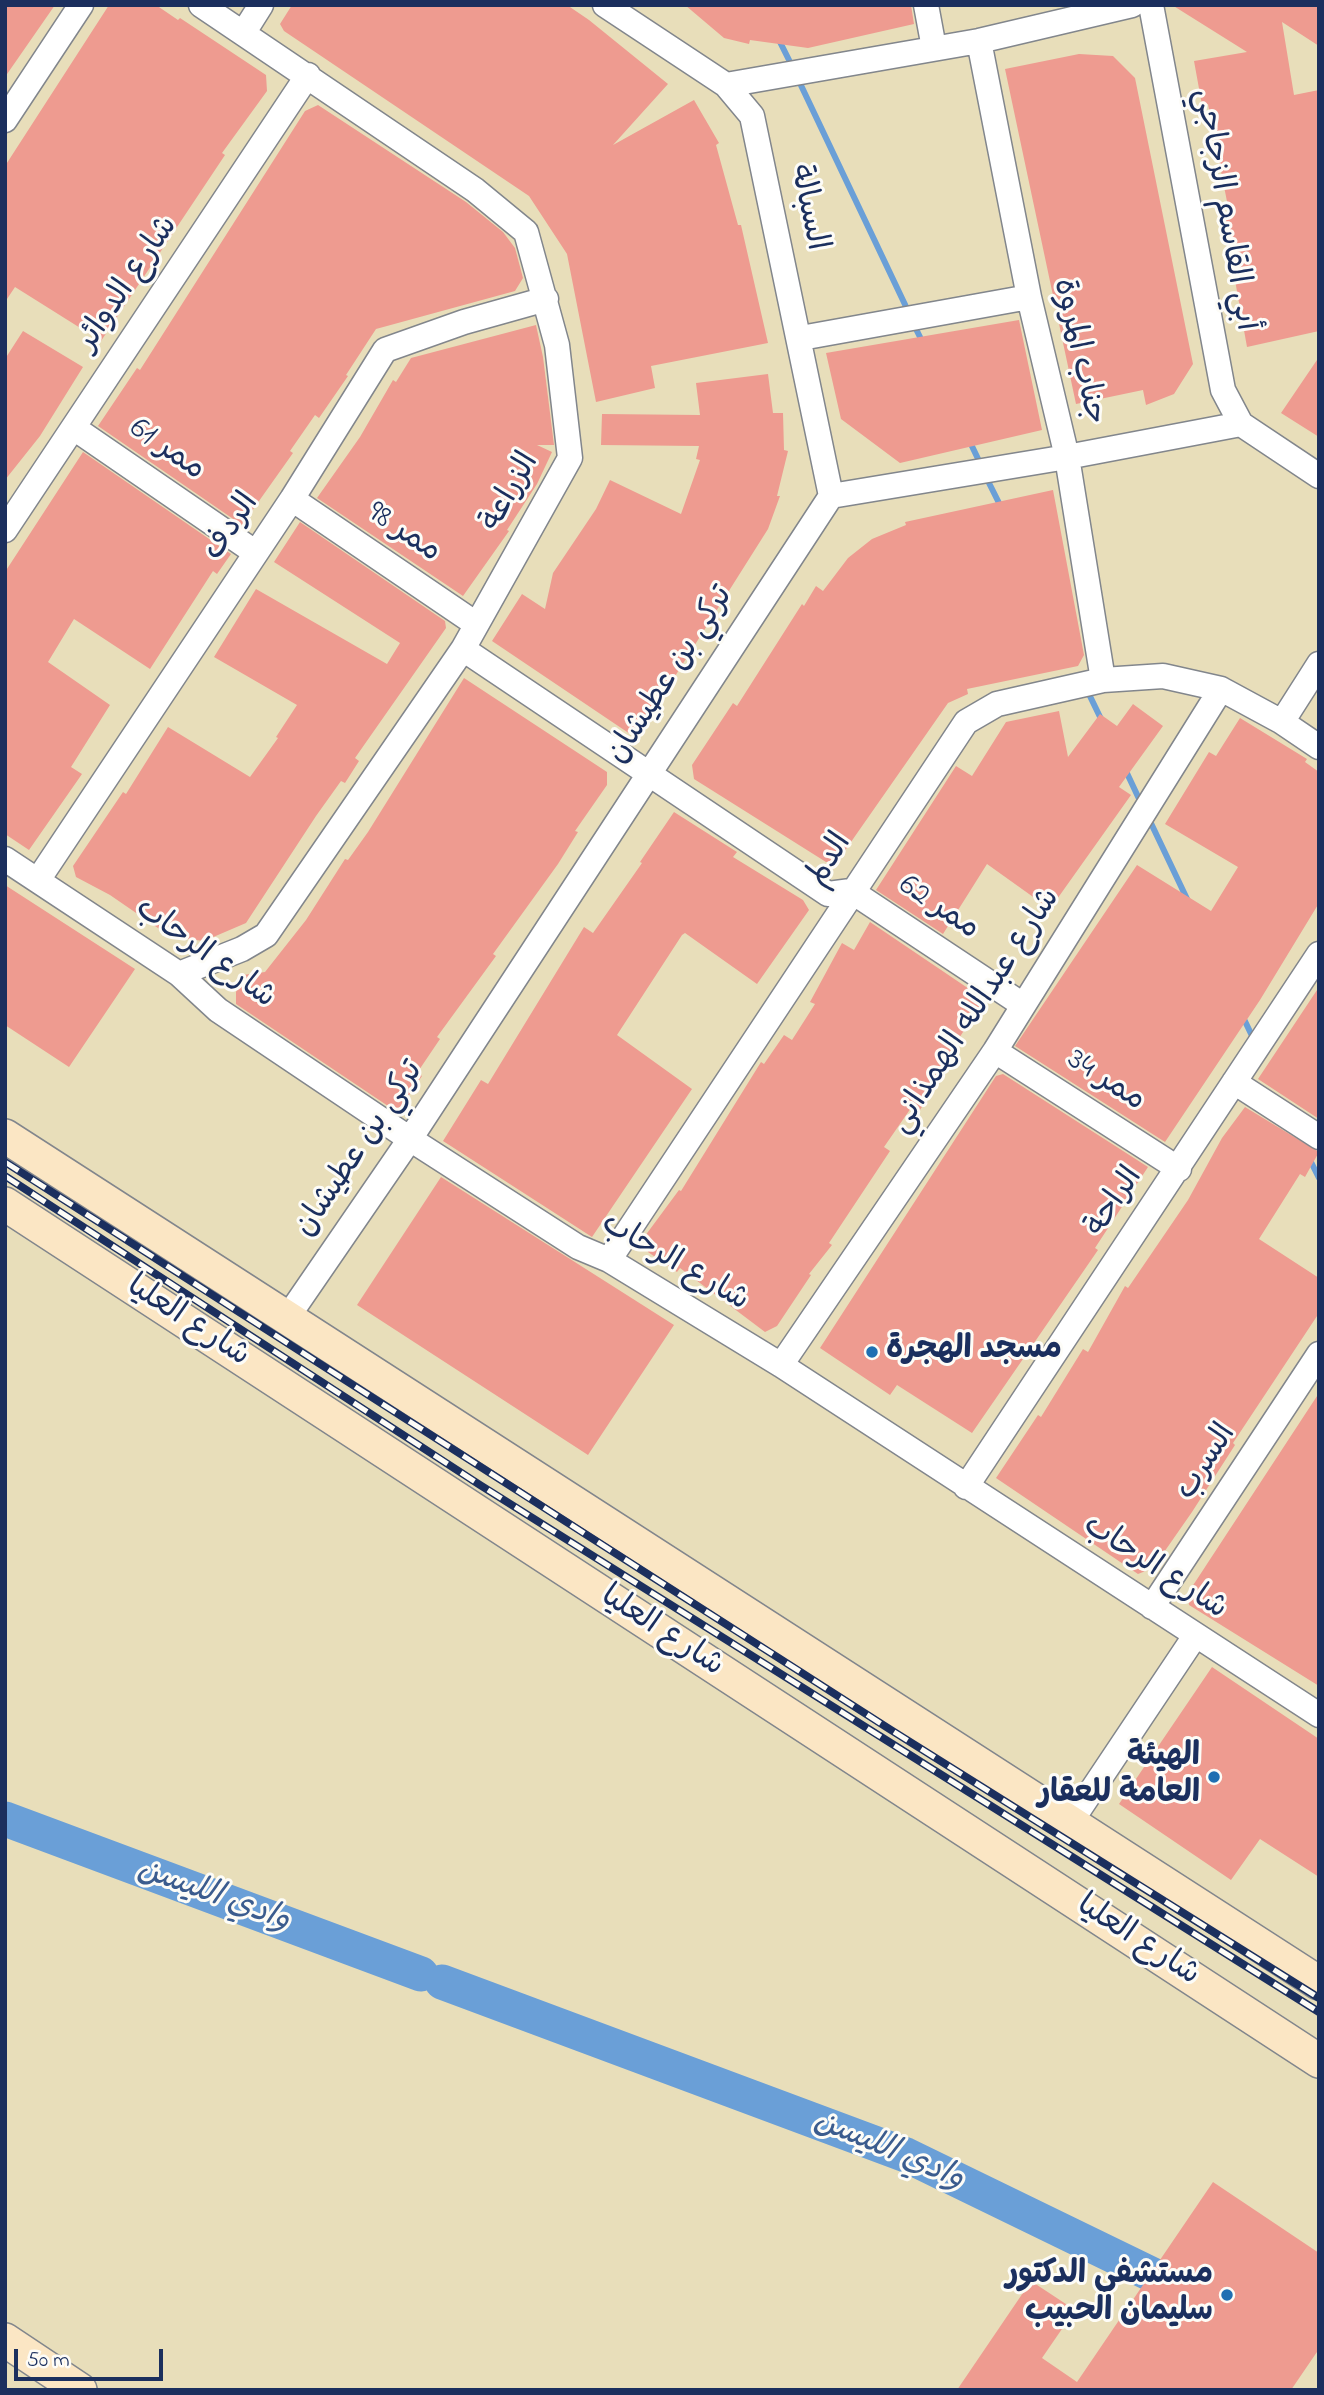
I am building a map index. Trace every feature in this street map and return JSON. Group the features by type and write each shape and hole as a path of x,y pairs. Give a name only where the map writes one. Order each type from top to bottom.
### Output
{"main road":[{"name":"شارع العليا","path":"5,1136 1319,1983"},
{"name":"شارع العليا","path":"5,1204 1319,2061"},
{"path":"5,2340 80,2390"}],"street":[{"path":"5,120 81,5"},
{"name":"الزراعة","path":"179,974 242,949 266,935 463,649 570,458 563,379 546,299 526,232 475,190 201,5"},
{"path":"244,32 261,5"},
{"name":"السبالة","path":"605,5 726,85 752,116 801,338 831,496"},
{"path":"926,5 934,47"},
{"path":"726,85 979,41 1132,5"},
{"name":"أبي القاسم الزجاجي","path":"1152,5 1223,390 1241,424"},
{"name":"جناب المروة","path":"979,41 1029,297 1067,457 1103,680"},
{"name":"شارع الدوائر","path":"5,530 308,75"},
{"path":"801,338 1029,297"},
{"name":"الردف","path":"38,880 292,499 385,350 464,322 546,299"},
{"path":"831,496 1067,457 1241,424 1319,476"},
{"name":"ممر 61","path":"74,428 256,553"},
{"name":"تركي بن عطيشان","path":"287,1318 410,1139 831,496"},
{"name":"ممر 98","path":"292,499 476,624"},
{"path":"463,649 828,894 851,891"},
{"path":"1282,722 1319,664"},
{"name":"الدلم","path":"609,1260 965,722 997,704 1103,680 1163,676 1221,689 1282,722 1319,747"},
{"name":"شارع عبدالله الهمذاني","path":"781,1365 995,1051 1221,689"},
{"name":"شارع الرحاب","path":"5,859 179,974 218,1010 410,1139 578,1247 609,1260 781,1365 1319,1715"},
{"name":"ممر 62","path":"851,891 1023,1005"},
{"name":"الراحة","path":"966,1487 1319,954"},
{"name":"ممر 34","path":"995,1051 1179,1169"},
{"path":"1234,1082 1319,1137"},
{"name":"السرب","path":"1152,1607 1319,1354"},
{"path":"1070,1823 1195,1636"}],"building":[{"path":"5,5 55,5 5,77"},
{"path":"109,5 156,5 178,20 180,18 266,75 267,91 222,153 225,155 101,341 15,287 5,302 5,166"},
{"path":"292,5 567,5 589,20 668,84 613,145 694,100 719,143 716,145 738,225 741,225 768,343 651,366 655,388 596,402 567,254 529,196 284,31 280,24"},
{"path":"685,5 911,5 914,24 808,48 750,40 749,44 724,38"},
{"path":"1172,5 1319,5 1319,46 1282,22 1294,95 1319,90 1319,331 1247,347 1224,219 1230,217 1208,104 1202,105 1194,61 1247,52"},
{"path":"1079,54 1113,56 1135,78 1193,364 1174,394 1146,405 1143,390 1076,404 1005,69"},
{"path":"318,105 466,202 503,232 515,248 523,278 515,291 376,329 346,375 348,376 319,418 315,415 290,451 293,453 242,525 98,426 137,368 140,370 305,111"},
{"path":"1019,320 1042,430 900,463 841,419 826,353"},
{"path":"536,325 543,357 554,445 537,445 552,452 537,484 507,530 509,531 463,596 317,498 360,437 393,380 396,382 411,358"},
{"path":"23,331 83,367 40,436 5,480 5,359"},
{"path":"1319,357 1319,437 1281,413"},
{"path":"768,374 773,413 783,413 784,450 788,451 777,496 780,496 768,529 636,738 492,641 522,594 545,609 553,573 596,509 610,480 681,514 700,460 696,459 699,446 601,445 602,414 700,415 696,383"},
{"path":"83,452 231,554 217,574 213,571 150,669 74,619 48,662 110,705 71,767 82,774 29,850 5,834 5,572"},
{"path":"1053,490 1084,655 1078,666 967,689 968,694 948,703 837,862 826,862 694,779 692,765 733,703 737,706 816,586 823,591 848,558 872,539 906,525 905,522"},
{"path":"300,522 445,621 446,628 355,758 359,761 345,783 341,781 316,816 246,923 204,941 171,937 110,895 76,877 73,866 123,792 126,794 168,727 250,777 278,738 276,737 297,705 214,657 256,589 387,664 400,643 274,562"},
{"path":"464,678 607,772 607,785 575,831 578,832 558,864 493,954 496,956 437,1037 440,1039 417,1073 422,1076 399,1110 388,1106 236,1004 236,992 243,975 265,972 306,920 345,859 348,860 368,832"},
{"path":"1133,704 1163,726 1119,787 1131,795 1050,909 987,864 943,934 876,890 956,766 972,776 1006,722 1059,711 1068,757 1100,714 1117,726"},
{"path":"1240,718 1307,759 1305,762 1319,772 1319,903 1260,1000 1165,1142 1015,1046 1137,865 1211,911 1238,867 1165,824 1209,752 1216,756"},
{"path":"674,812 737,852 733,857 803,900 809,910 757,984 685,933 682,935 617,1035 692,1089 592,1237 443,1141 481,1080 488,1084 584,927 593,933"},
{"path":"5,885 135,969 69,1067 5,1025"},
{"path":"870,922 984,999 928,1087 933,1090 918,1113 911,1108 884,1147 890,1151 829,1243 832,1245 809,1274 811,1275 777,1326 765,1332 680,1268 677,1272 648,1252 645,1236 679,1190 681,1191 761,1062 764,1064 784,1035 792,1040 815,1004 810,1002 842,943 854,950"},
{"path":"1319,987 1319,1119 1258,1079"},
{"path":"1003,1074 1148,1167 1095,1248 1098,1250 972,1433 897,1385 890,1395 820,1348 996,1076"},
{"path":"1245,1107 1319,1152 1305,1177 1300,1174 1259,1239 1319,1278 1319,1313 1233,1443 1235,1445 1192,1512 1153,1568 1138,1574 996,1478 1038,1415 1041,1417 1083,1349 1088,1352 1125,1286 1128,1288 1188,1200 1222,1138"},
{"path":"441,1177 674,1325 588,1455 357,1305"},
{"path":"1319,1393 1319,1686 1189,1605 1188,1593"},
{"path":"1212,1667 1319,1739 1319,1877 1260,1839 1231,1880 1119,1804"},
{"name":"مستشفى الدكتور سليمان الحبيب","path":"1213,2182 1319,2253 1319,2349 1291,2390 957,2390 1031,2281 1075,2310 1042,2358 1077,2382"}],"waterway":[{"path":"778,38 792,66"},
{"path":"798,79 909,313"},
{"path":"913,323 924,345"},
{"path":"969,440 981,465"},
{"path":"985,475 1002,509"},
{"path":"1087,690 1102,721"},
{"path":"1125,769 1141,803"},
{"path":"1149,819 1188,901"},
{"path":"1242,1015 1254,1040"},
{"path":"1309,1158 1319,1178"},
{"name":"وادي الليسن","path":"5,1819 421,1974"},
{"name":"وادي الليسن","path":"442,1982 906,2155 1194,2295"}],"railway":[{"path":"5,1162 891,1730 1319,1998"},
{"path":"5,1176 480,1485 1319,2012"}],"place":[{"name":"مسجد الهجرة","path":"872,1352"},
{"name":"الهيئة العامة للعقار","path":"1214,1777"},
{"name":"مستشفى الدكتور سليمان الحبيب","path":"1227,2295"}]}
